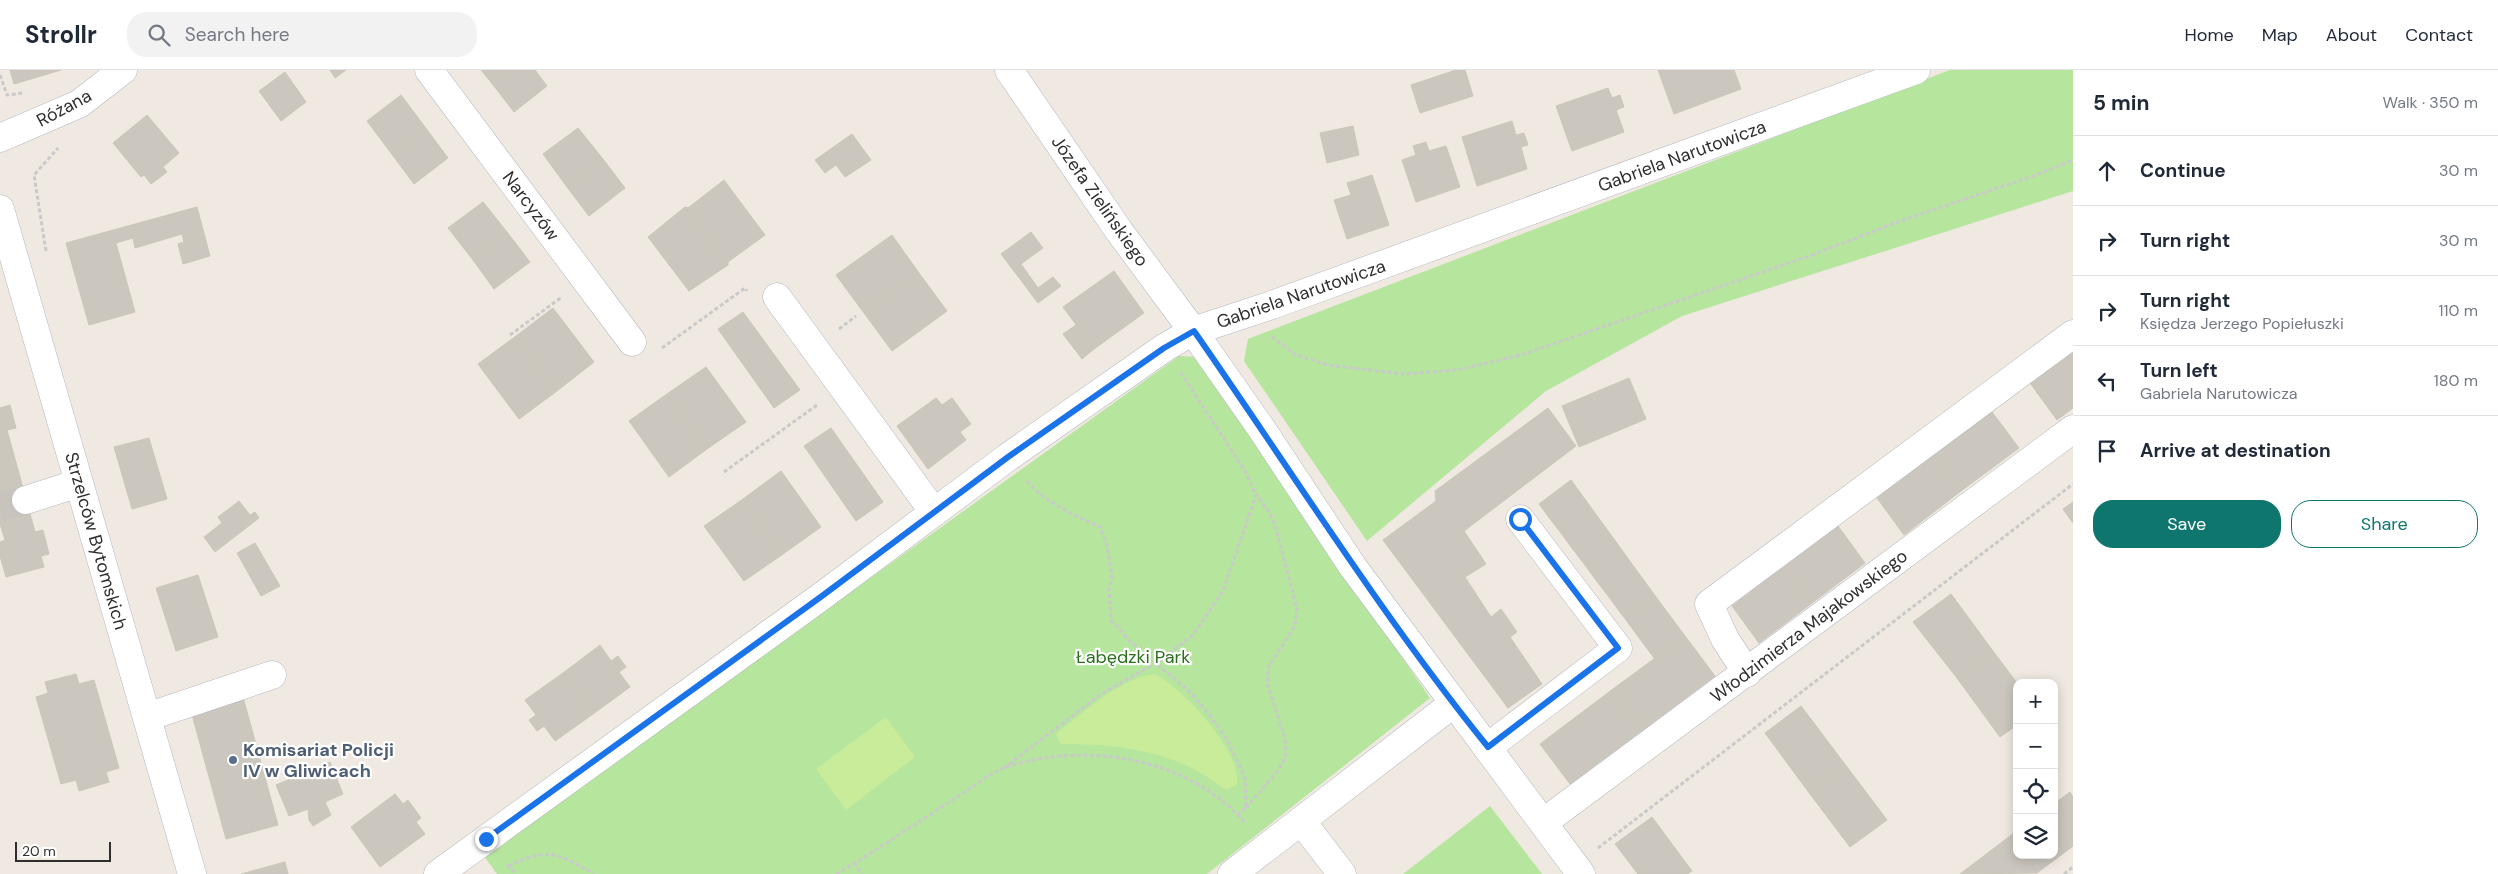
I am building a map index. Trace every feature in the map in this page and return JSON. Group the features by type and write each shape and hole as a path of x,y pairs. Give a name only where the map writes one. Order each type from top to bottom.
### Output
{"street":[{"name":"Różana","path":"0,138 80,104 124,70"},
{"name":"Narcyzów","path":"429,70 632,342"},
{"name":"Józefa Zielińskiego","path":"1009,70 1119,231 1194,331 1353,567 1581,874"},
{"name":"Gabriela Narutowicza","path":"438,874 1008,457 1164,348 1194,331 1272,306 1916,70"},
{"name":"Strzelców Bytomskich","path":"0,209 192,874"},
{"path":"777,297 934,512"},
{"path":"1747,673 1725,639 1708,604 2073,334"},
{"name":"Włodzimierza Majakowskiego","path":"1544,822 2073,429"},
{"path":"26,500 79,483"},
{"path":"1488,747 1618,648 1520,519"},
{"path":"147,717 272,675"},
{"path":"1232,874 1302,822 1454,703"},
{"path":"1302,822 1342,874"}],"path":[{"path":"0,75 7,94 31,92"},
{"path":"1270,334 1274,340 1296,355 1328,365 1405,374 1457,370 1531,351 1809,256 1903,220 2036,176 2073,160"},
{"path":"34,175 47,254"},
{"path":"510,335 586,279"},
{"path":"632,342 645,360 745,288"},
{"path":"1164,348 1245,471 1256,495 1270,513 1297,609 1295,626 1269,666 1267,683 1285,738 1286,756 1280,769 1246,808 1238,814"},
{"path":"724,472 842,387"},
{"path":"1008,457 1032,487 1058,506 1100,527 1107,546 1112,576 1108,590 1111,620 1130,641 1190,692 1226,738 1245,777 1246,808"},
{"path":"1595,851 2073,484"},
{"path":"836,874 1004,768 1101,694 1156,663 1193,635 1223,590 1256,495"},
{"path":"1004,768 1051,757 1123,758 1154,764 1202,786 1238,814 1267,848"},
{"path":"508,866 526,858 548,852 571,861 594,874"},
{"path":"854,863 862,874"},
{"path":"2064,874 2073,867"}],"green space":[{"path":"1950,70 2073,70 2073,191 1682,316 1546,391 1367,541 1244,361 1248,339"},
{"name":"Łabędzki Park","path":"1179,356 1196,357 1430,698 1207,874 497,874 484,856"},
{"path":"1155,674 1181,693 1221,739 1236,771 1237,785 1226,790 1190,767 1143,751 1111,746 1061,744 1056,735 1058,732 1091,706 1117,688 1142,677"},
{"path":"886,717 915,757 846,810 816,769"},
{"path":"1490,806 1542,874 1403,874"}],"building":[{"path":"10,70 61,70 14,84"},
{"path":"330,70 346,70 335,78"},
{"path":"481,70 504,70 490,81"},
{"path":"504,70 535,70 547,86 514,112 490,81"},
{"path":"1456,70 1465,70 1473,96 1420,113 1411,85"},
{"path":"1658,70 1734,70 1741,89 1674,114"},
{"path":"285,72 306,102 281,121 259,91"},
{"path":"1608,88 1612,98 1620,95 1624,107 1616,110 1624,132 1572,151 1556,106"},
{"path":"401,95 425,127 391,153 367,121"},
{"path":"147,115 179,153 163,167 167,172 151,184 144,175 141,177 113,143"},
{"path":"1512,121 1516,135 1524,133 1528,145 1521,147 1527,169 1477,186 1462,137"},
{"path":"1353,126 1359,155 1327,163 1320,133"},
{"path":"425,127 448,158 414,184 391,153"},
{"path":"578,128 603,159 567,187 543,154"},
{"path":"852,134 871,160 845,177 836,165 825,173 815,160"},
{"path":"1426,142 1429,151 1446,146 1460,187 1416,202 1402,160 1416,155 1413,146"},
{"path":"603,159 625,188 589,216 567,187"},
{"path":"1372,175 1389,225 1347,239 1334,200 1351,195 1347,183"},
{"path":"724,180 765,235 728,262 728,265 685,207 688,208"},
{"path":"483,202 507,232 473,260 448,228"},
{"path":"197,207 210,256 183,264 178,244 184,242 182,234 135,248 133,238 116,243 135,312 89,325 66,243"},
{"path":"685,207 728,265 689,291 648,237"},
{"path":"507,232 530,262 494,289 473,260"},
{"path":"1031,232 1043,248 1021,264 1038,288 1053,277 1061,286 1038,303 1001,254"},
{"path":"892,235 919,273 864,313 836,275"},
{"path":"1114,271 1144,313 1094,349 1063,307"},
{"path":"919,273 947,311 892,351 864,313"},
{"path":"553,308 594,362 557,391 516,336"},
{"path":"743,312 800,390 774,408 718,329"},
{"path":"1076,325 1094,349 1082,359 1063,334"},
{"path":"516,336 557,391 519,419 478,364"},
{"path":"2073,351 2073,408 2057,420 2030,383"},
{"path":"706,367 746,422 707,449 667,394"},
{"path":"1629,378 1646,419 1579,447 1562,406"},
{"path":"667,394 707,449 669,477 629,421"},
{"path":"936,398 942,405 952,398 971,424 960,432 966,440 928,469 897,426"},
{"path":"10,405 16,428 7,430 35,532 43,530 49,554 41,556 44,567 6,577 0,556 0,542 5,540 0,524 0,408"},
{"path":"1548,408 1576,446 1464,531 1486,564 1465,577 1491,617 1501,609 1517,632 1510,637 1542,684 1508,708 1383,540 1436,501 1435,491"},
{"path":"1992,412 2019,448 1961,491 1934,455"},
{"path":"831,428 883,502 856,521 804,446"},
{"path":"149,438 167,499 132,509 114,447"},
{"path":"1934,455 1961,491 1904,535 1877,498"},
{"path":"781,471 821,527 783,554 743,499"},
{"path":"1571,480 1656,597 1626,620 1539,504"},
{"path":"743,499 783,554 744,581 704,526"},
{"path":"239,501 250,515 255,512 259,518 215,552 204,537 222,523 218,517"},
{"path":"2073,502 2073,523 2063,509"},
{"path":"1838,526 1865,563 1812,603 1785,566"},
{"path":"255,543 280,586 261,596 237,553"},
{"path":"1785,566 1812,603 1759,643 1732,606"},
{"path":"198,575 218,637 176,651 156,588"},
{"path":"1951,594 1993,651 1957,678 1913,622"},
{"path":"1656,597 1685,636 1654,658 1626,620"},
{"path":"1685,636 1715,676 1643,730 1613,689"},
{"path":"600,645 611,661 618,656 626,667 619,672 630,687 593,714 563,673"},
{"path":"1993,651 2014,679 2013,728 2000,737 1957,678"},
{"path":"563,673 593,714 555,741 544,726 537,731 529,720 536,715 525,700"},
{"path":"76,674 79,684 94,680 119,768 106,772 109,782 79,791 76,780 61,784 36,697 48,693 45,682"},
{"path":"1613,689 1643,730 1570,784 1540,744"},
{"name":"Komisariat Policji IV w Gliwicach","path":"243,697 278,825 226,839 191,711"},
{"path":"1801,706 1844,763 1807,790 1765,733"},
{"path":"330,762 343,794 325,802 331,815 313,826 309,820 308,809 289,816 276,785"},
{"path":"1844,763 1887,820 1850,847 1807,790"},
{"path":"2070,792 2073,797 2073,846 2058,857 2058,814 2058,801"},
{"path":"395,794 403,804 408,800 421,818 416,822 425,834 380,867 351,827"},
{"path":"1652,817 1692,871 1687,874 1638,874 1615,844"},
{"path":"2010,836 2013,840 2013,859 2027,859 2037,873 1960,874"},
{"path":"2027,859 2056,859 2037,873"},
{"path":"285,862 288,874 241,874"}],"tunnel":[{"path":"0,507 26,500"}],"place":[{"name":"Komisariat Policji IV w Gliwicach","path":"233,760"}],"route":[{"path":"486,839 822,596 1008,457 1164,348 1194,331 1353,567 1488,747 1618,648 1520,519"}]}
